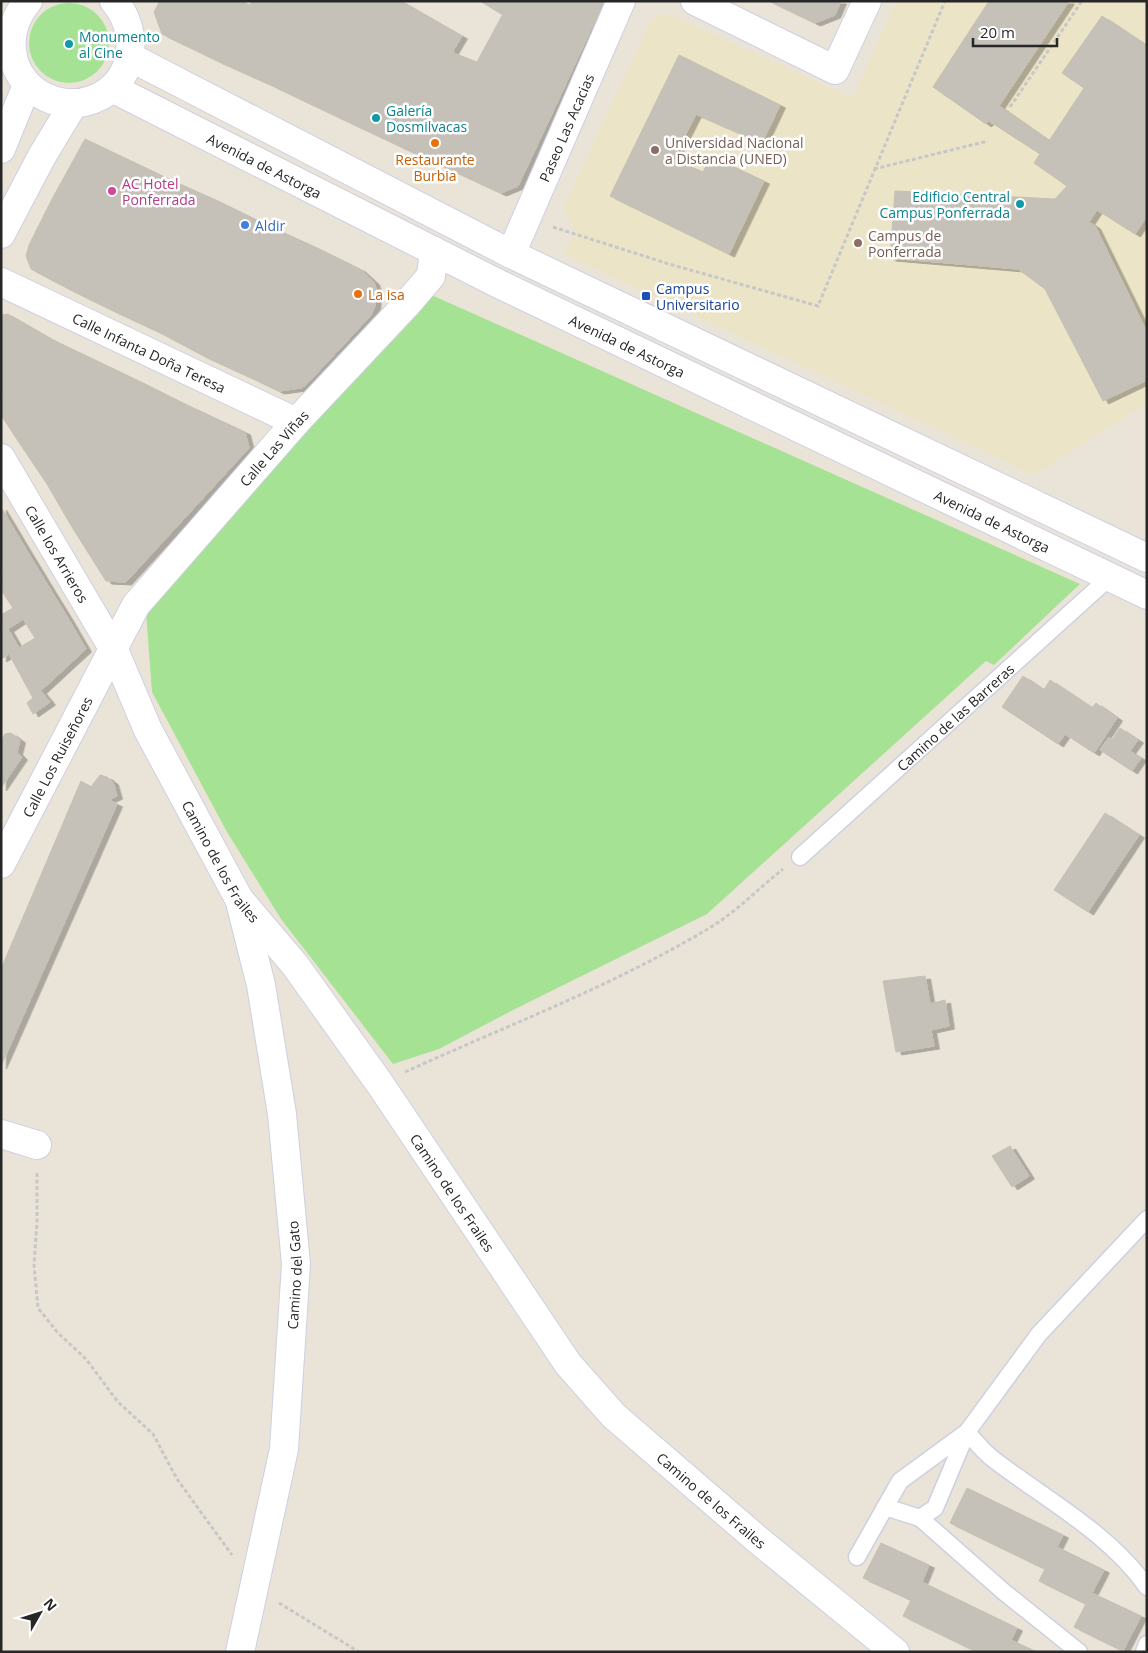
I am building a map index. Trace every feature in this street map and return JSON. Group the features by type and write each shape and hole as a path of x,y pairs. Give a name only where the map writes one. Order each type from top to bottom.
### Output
{"street":[{"path":"12,17 12,51 17,69 27,85 41,95 57,102 74,103 94,99 112,88 123,74 130,57 132,42 129,26 123,11 114,1"},
{"name":"Paseo Las Acacias","path":"511,254 621,1"},
{"path":"695,1 835,70 867,1"},
{"path":"130,57 511,254 1147,558"},
{"path":"1,149 27,85"},
{"name":"Avenida de Astorga","path":"112,88 434,251 1147,595"},
{"path":"1,234 42,156 74,103"},
{"name":"Calle Las Viñas","path":"114,650 136,605 296,422 386,328 430,276 434,251"},
{"name":"Calle Infanta Doña Teresa","path":"1,282 296,422"},
{"name":"Calle los Arrieros","path":"1,458 114,650"},
{"name":"Calle Los Ruiseñores","path":"1,864 114,650"},
{"name":"Camino de los Frailes","path":"114,650 148,730 240,899 295,965 380,1084 568,1364 614,1416 758,1540 895,1652"},
{"name":"Camino del Gato","path":"240,899 261,985 279,1096 296,1264 284,1449 240,1652"},
{"path":"1,1134 37,1145"}],"lane":[{"name":"Camino de las Barreras","path":"800,856 1110,577"},
{"path":"920,1518 935,1508 967,1432 1039,1334 1147,1219"},
{"path":"857,1557 900,1481 967,1432"},
{"path":"967,1432 992,1458 1060,1507 1116,1552 1147,1586"},
{"path":"885,1507 920,1518 1004,1592 1079,1652"},
{"path":"1144,1652 1147,1644"}],"path":[{"path":"527,218 669,264 818,306 945,1"},
{"path":"1010,107 1082,1"},
{"path":"874,169 988,141"},
{"path":"380,1084 511,1024 584,995 708,929 800,856"},
{"path":"37,1145 37,1222 34,1265 38,1308 58,1333 86,1360 118,1402 153,1434 177,1479 254,1588 358,1652"}],"shaded area":[{"name":"Campus de Ponferrada","path":"896,1 1147,1 1147,403 1034,475 564,254 575,232 563,208 651,20 666,13 853,98"}],"green space":[{"path":"69,3 84,6 97,15 106,28 109,43 106,58 97,71 84,80 69,83 54,80 41,71 32,58 29,43 32,28 41,15 54,6"},
{"path":"427,293 1080,584 994,665 986,661 707,914 515,1009 439,1049 393,1064 281,919 227,832 152,692 146,612"}],"building":[{"path":"160,1 242,1 249,5 218,61 162,34 154,12"},
{"path":"252,1 269,1 302,18 267,83 218,61"},
{"path":"269,1 368,1 313,105 267,83 302,18"},
{"path":"368,1 401,1 462,36 453,51 456,54 406,149 313,105"},
{"path":"480,1 510,1 503,15"},
{"path":"510,1 604,1 557,103 498,76 477,62"},
{"path":"769,1 841,1 835,15 815,23"},
{"name":"Edificio Central Campus Ponferrada","path":"989,1 1069,1 999,106 1049,141 1084,88 1062,73 1102,16 1147,46 1147,216 1135,234 1097,210 1089,222 1095,226 1147,332 1147,380 1103,401 1045,289 1018,269 890,258 895,191 1055,199 1067,186 1034,163 1040,154 989,121 986,124 933,87"},
{"path":"456,54 477,62 498,76 557,103 518,186 501,193 406,149"},
{"name":"Universidad Nacional a Distancia (UNED)","path":"679,55 780,105 762,143 696,114 673,159 703,172 711,156 764,181 729,254 610,196"},
{"name":"AC Hotel Ponferrada","path":"85,139 171,180 143,243 51,201"},
{"path":"171,180 218,201 188,264 143,243"},
{"path":"51,201 99,222 67,288 31,269 26,256 29,245"},
{"path":"218,201 265,224 236,286 188,264"},
{"path":"99,222 143,243 112,310 67,288"},
{"path":"265,224 315,247 284,309 236,286"},
{"path":"143,243 188,264 157,331 112,310"},
{"path":"315,247 360,269 374,282 377,291 375,306 371,315 349,339 284,309"},
{"path":"188,264 236,286 204,356 157,331"},
{"path":"236,286 284,309 252,378 204,356"},
{"path":"284,309 349,339 306,385 301,388 279,391 252,378"},
{"path":"8,314 53,340 35,379 1,399 1,315"},
{"path":"53,340 95,360 72,410 35,379"},
{"path":"95,360 141,382 109,446 72,410"},
{"path":"35,379 72,410 18,441 1,415 1,399"},
{"path":"141,382 185,404 161,451 139,474 109,446"},
{"path":"185,404 245,432 249,448 126,582 106,581 72,527 111,503 161,451"},
{"path":"72,410 109,446 47,484 18,441"},
{"path":"109,446 139,474 111,503 72,527 47,484"},
{"path":"1,507 29,554 1,570"},
{"path":"29,554 49,587 13,608 1,590 1,570"},
{"path":"49,587 68,618 35,638 23,619 8,629 19,648 1,659 1,615"},
{"path":"68,618 86,649 33,698 9,654"},
{"path":"1023,676 1044,690 1050,680 1092,708 1096,703 1117,718 1094,753 1065,734 1058,744 1002,707"},
{"path":"41,691 50,702 33,714 27,703"},
{"path":"1120,728 1138,740 1130,751 1141,758 1132,771 1100,750 1109,737 1112,740"},
{"path":"11,733 20,740 17,752 22,757 1,788 1,741 5,734"},
{"path":"100,775 107,777 113,782 117,796 109,800 117,804 1,1066 1,969 81,781 91,787"},
{"path":"1105,813 1139,835 1088,912 1054,890"},
{"path":"925,976 930,1004 945,1000 949,1026 931,1030 934,1046 896,1052 883,981"},
{"path":"1010,1146 1029,1176 1012,1187 992,1156"},
{"path":"967,1488 1063,1535 1057,1547 1104,1570 1092,1593 1141,1616 1123,1651 1074,1627 1086,1604 1039,1581 1045,1569 950,1523"},
{"path":"881,1543 929,1565 922,1582 1017,1628 1011,1640 1037,1652 977,1652 903,1616 911,1600 863,1578"}],"place":[{"name":"Monumento al Cine","path":"69,44"},
{"name":"Galería Dosmilvacas","path":"376,118"},
{"name":"Restaurante Burbia","path":"435,143"},
{"name":"Universidad Nacional a Distancia (UNED)","path":"655,150"},
{"name":"AC Hotel Ponferrada","path":"112,191"},
{"name":"Edificio Central Campus Ponferrada","path":"1020,204"},
{"name":"Aldir","path":"245,225"},
{"name":"Campus de Ponferrada","path":"858,243"},
{"name":"La isa","path":"358,294"},
{"name":"Campus Universitario","path":"646,296"}]}
